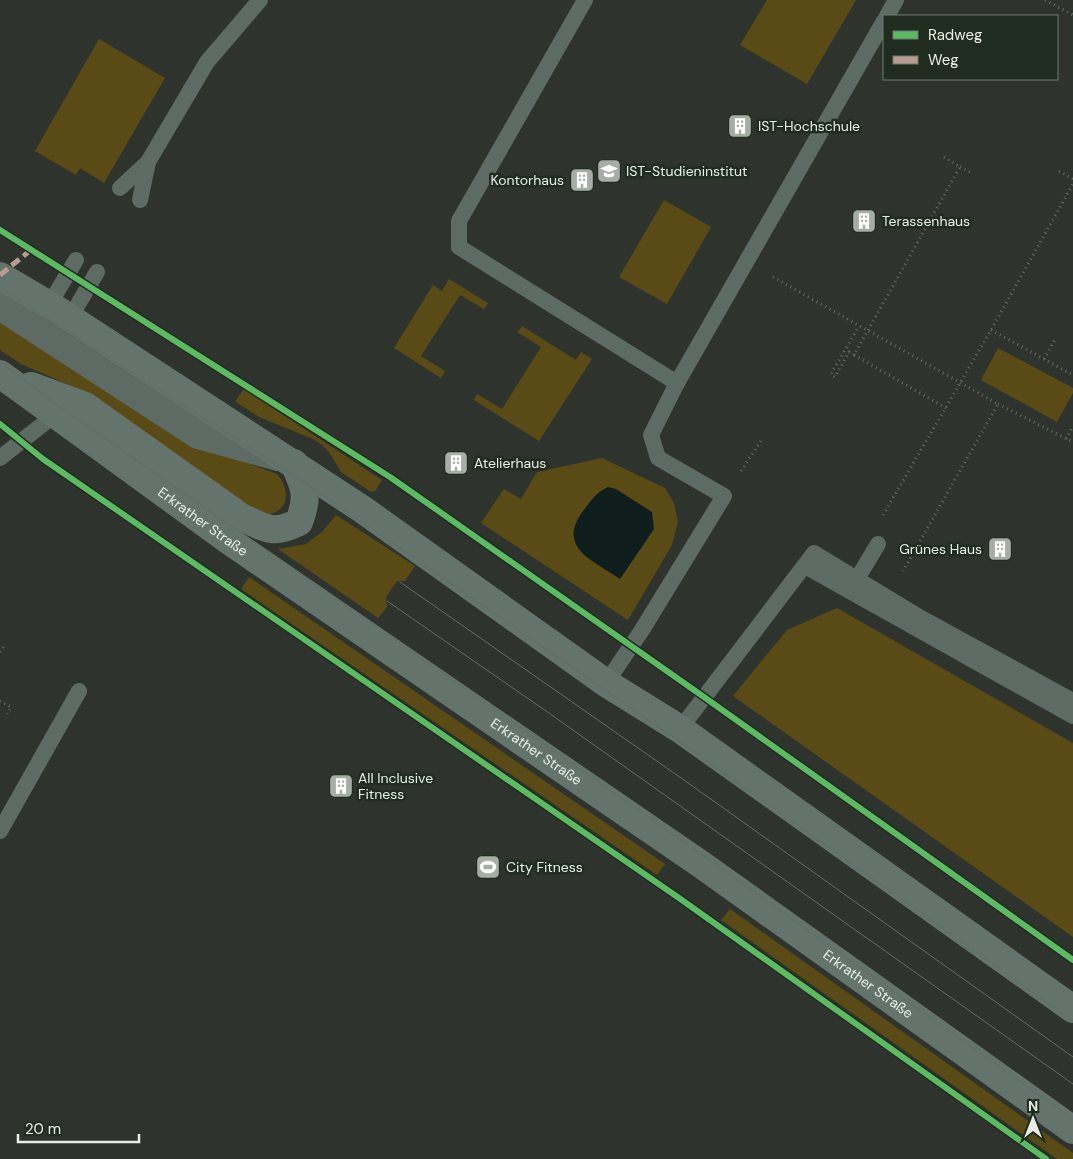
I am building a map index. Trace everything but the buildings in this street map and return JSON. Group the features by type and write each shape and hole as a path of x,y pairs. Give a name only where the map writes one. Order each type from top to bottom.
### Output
{"main road":[{"path":"0,276 59,311 362,509 606,683 680,729 1073,1009"},
{"name":"Erkrather Straße","path":"1,375 64,408 275,573 702,865 1073,1130"},
{"path":"64,408 85,406 242,517 268,530 285,529 299,522 305,507 302,480 290,461"}],"street":[{"path":"0,306 198,434 290,461"}],"lane":[{"path":"120,188 148,162 207,62 260,0"},
{"path":"585,0 459,221 459,248 677,383"},
{"path":"888,15 896,0"},
{"path":"606,683 642,630 724,496 658,458 651,434 677,383 883,23"},
{"path":"140,200 148,162"},
{"path":"59,311 76,260"},
{"path":"59,311 97,272"},
{"path":"0,458 64,408"},
{"path":"857,579 878,544"},
{"path":"680,729 814,553 921,618 1073,701"},
{"path":"805,566 1073,716"},
{"path":"0,832 79,691"}],"path":[{"path":"1045,0 1073,15"},
{"path":"944,157 972,173"},
{"path":"854,355 960,167"},
{"path":"1059,171 1073,179"},
{"path":"920,451 1073,184"},
{"path":"746,262 998,404 1073,442"},
{"path":"859,326 831,374 835,377 849,352 946,408"},
{"path":"991,330 1073,375"},
{"path":"1044,359 1056,338"},
{"path":"902,572 998,404"},
{"path":"1066,439 1073,426"},
{"path":"724,496 761,441"},
{"path":"0,652 4,646"},
{"path":"0,701 11,707 7,714"}],"shaded area":[{"path":"767,0 856,0 807,84 740,45"},
{"path":"99,39 165,78 104,183 80,168 76,175 35,151"},
{"path":"664,200 711,227 667,304 619,277"},
{"path":"449,279 488,303 484,309 460,295 421,356 445,371 441,378 394,348 433,285 442,291"},
{"path":"0,321 197,444 277,474 285,490 284,504 274,513 255,513 83,391 21,364 0,350"},
{"path":"522,326 576,360 581,352 592,359 539,441 474,400 477,394 502,409 541,347 517,332"},
{"path":"998,348 1073,388 1073,393 1057,422 981,380"},
{"path":"244,389 382,480 375,491 371,492 341,472 329,452 321,444 259,417 236,402"},
{"path":"602,458 665,488 674,503 678,522 672,545 628,620 481,523 504,489 521,499 537,472"},
{"path":"608,487 616,489 652,512 654,529 620,579 581,552 576,544 574,535 576,524 583,511 596,495"},
{"path":"336,515 415,566 405,581 397,581 386,597 387,607 378,618 278,549 306,544 323,531"},
{"path":"249,577 665,864 657,875 241,589"},
{"path":"837,608 1073,743 1073,937 733,696 787,630"},
{"path":"730,909 1073,1153 1073,1159 1057,1159 721,920"}],"tram line":[{"path":"0,288 301,480 676,739 1073,1021"},
{"path":"0,362 63,409 646,815 1073,1119"},
{"path":"400,582 684,780 1073,1057"},
{"path":"387,601 546,711 1073,1084"}],"marked path":[{"path":"0,275 32,249"}],"cycle path":[{"path":"0,230 390,477 704,697 1073,960"},
{"path":"0,424 43,459 679,898 1046,1159"}],"place":[{"name":"IST-Hochschule","path":"740,126"},
{"name":"IST-Studieninstitut","path":"609,171"},
{"name":"Kontorhaus","path":"582,180"},
{"name":"Terassenhaus","path":"864,221"},
{"name":"Atelierhaus","path":"456,463"},
{"name":"Grünes Haus","path":"1000,549"},
{"name":"All Inclusive Fitness","path":"341,786"},
{"name":"City Fitness","path":"488,867"}]}
